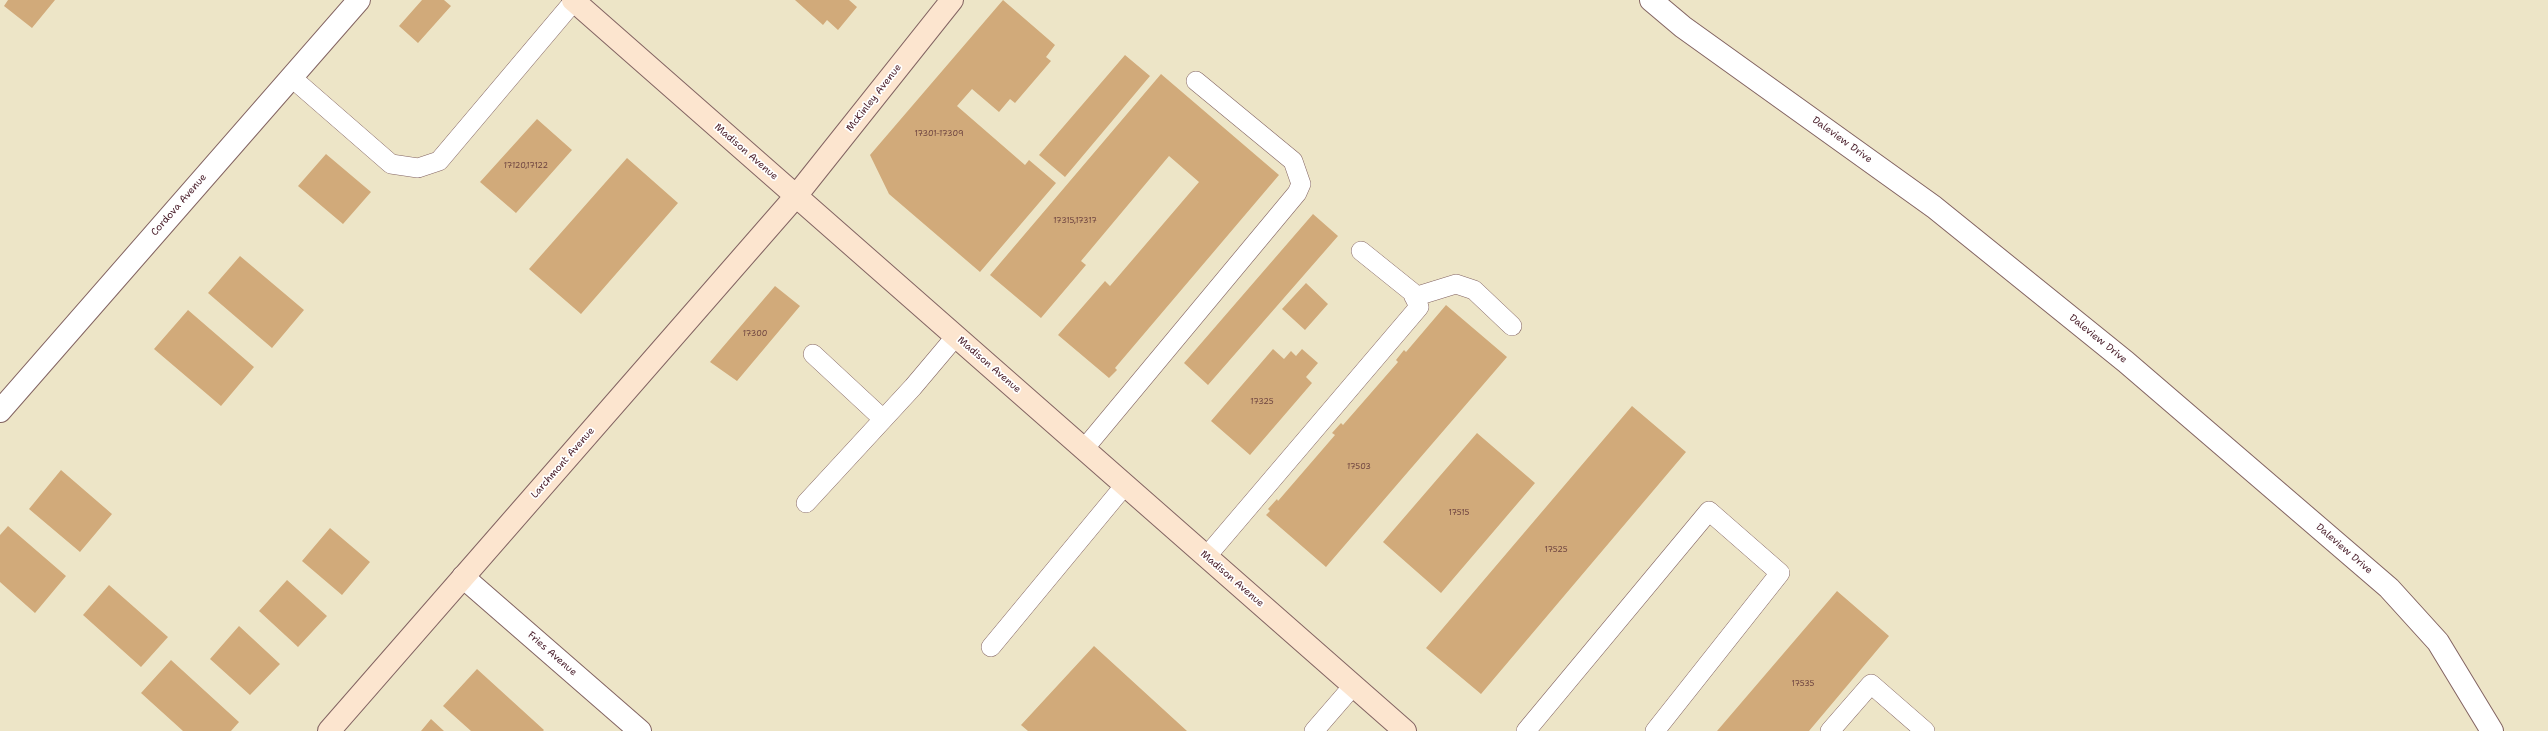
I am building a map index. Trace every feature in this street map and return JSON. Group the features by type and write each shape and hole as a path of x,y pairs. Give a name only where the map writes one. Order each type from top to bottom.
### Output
{"main road":[{"name":"Madison Avenue","path":"574,0 1405,731"},
{"name":"McKinley Avenue","path":"796,196 952,0"},
{"name":"Larchmont Avenue","path":"329,731 796,196"}],"street":[{"name":"Cordova Avenue","path":"0,411 359,0"},
{"name":"Daleview Drive","path":"1651,0 1683,27 1934,207 2126,362 2389,588 2438,642 2492,731"},
{"name":"Fries Avenue","path":"463,577 640,731"}],"lane":[{"path":"291,77 391,164 418,168 439,161 574,0"},
{"path":"1084,449 1297,193 1301,184 1293,161 1196,81"},
{"path":"1206,557 1419,307 1412,292 1361,251"},
{"path":"1414,296 1456,284 1474,290 1512,326"},
{"path":"806,503 956,336"},
{"path":"813,354 883,419"},
{"path":"991,647 1125,485"},
{"path":"1526,731 1708,511 1780,573 1655,731"},
{"path":"1830,731 1871,684 1925,731"},
{"path":"1314,731 1354,686"}],"building":[{"path":"8,0 55,0 32,28 4,6"},
{"path":"422,0 444,0 451,6 418,43 399,26"},
{"path":"795,0 849,0 857,7 838,30 827,20 823,25"},
{"path":"1003,0 1055,45 1046,57 1051,61 1015,103 1010,99 999,112 972,89 957,106 1025,165 1029,160 1056,183 980,272 889,194 870,155"},
{"path":"1125,55 1150,76 1065,177 1039,155"},
{"path":"1161,74 1279,175 1115,368 1117,370 1109,378 1058,335 1105,281 1110,286 1199,182 1169,156 1081,261 1086,265 1041,318 990,275"},
{"path":"537,119 572,150 516,213 480,182"},
{"path":"326,154 371,192 343,224 298,186"},
{"path":"627,158 678,203 581,314 529,269"},
{"path":"1313,214 1338,236 1208,385 1184,363"},
{"path":"240,256 304,310 272,348 208,293"},
{"path":"1306,283 1328,304 1305,330 1282,309"},
{"path":"775,286 800,306 737,381 710,362"},
{"path":"1446,305 1507,357 1326,567 1266,515 1270,511 1268,509 1277,499 1278,501 1335,435 1332,433 1341,423 1343,425 1398,362 1396,360 1404,350 1406,352"},
{"path":"188,310 254,367 221,406 154,349"},
{"path":"1273,349 1284,359 1291,351 1296,356 1302,349 1318,363 1306,377 1312,383 1250,455 1211,421"},
{"path":"1632,406 1686,452 1481,694 1426,648"},
{"path":"1477,433 1535,483 1441,593 1383,542"},
{"path":"61,470 112,514 80,552 29,509"},
{"path":"8,526 66,576 35,613 0,582 0,535"},
{"path":"330,528 370,562 342,595 302,561"},
{"path":"287,580 327,616 298,647 259,611"},
{"path":"109,585 168,637 141,667 83,615"},
{"path":"1837,591 1889,636 1809,731 1717,731"},
{"path":"239,626 280,664 250,695 210,659"},
{"path":"1094,646 1187,731 1028,731 1021,725"},
{"path":"171,660 239,722 231,731 183,731 141,693"},
{"path":"477,669 544,730 471,731 443,706"},
{"path":"431,719 444,731 421,731"}]}
